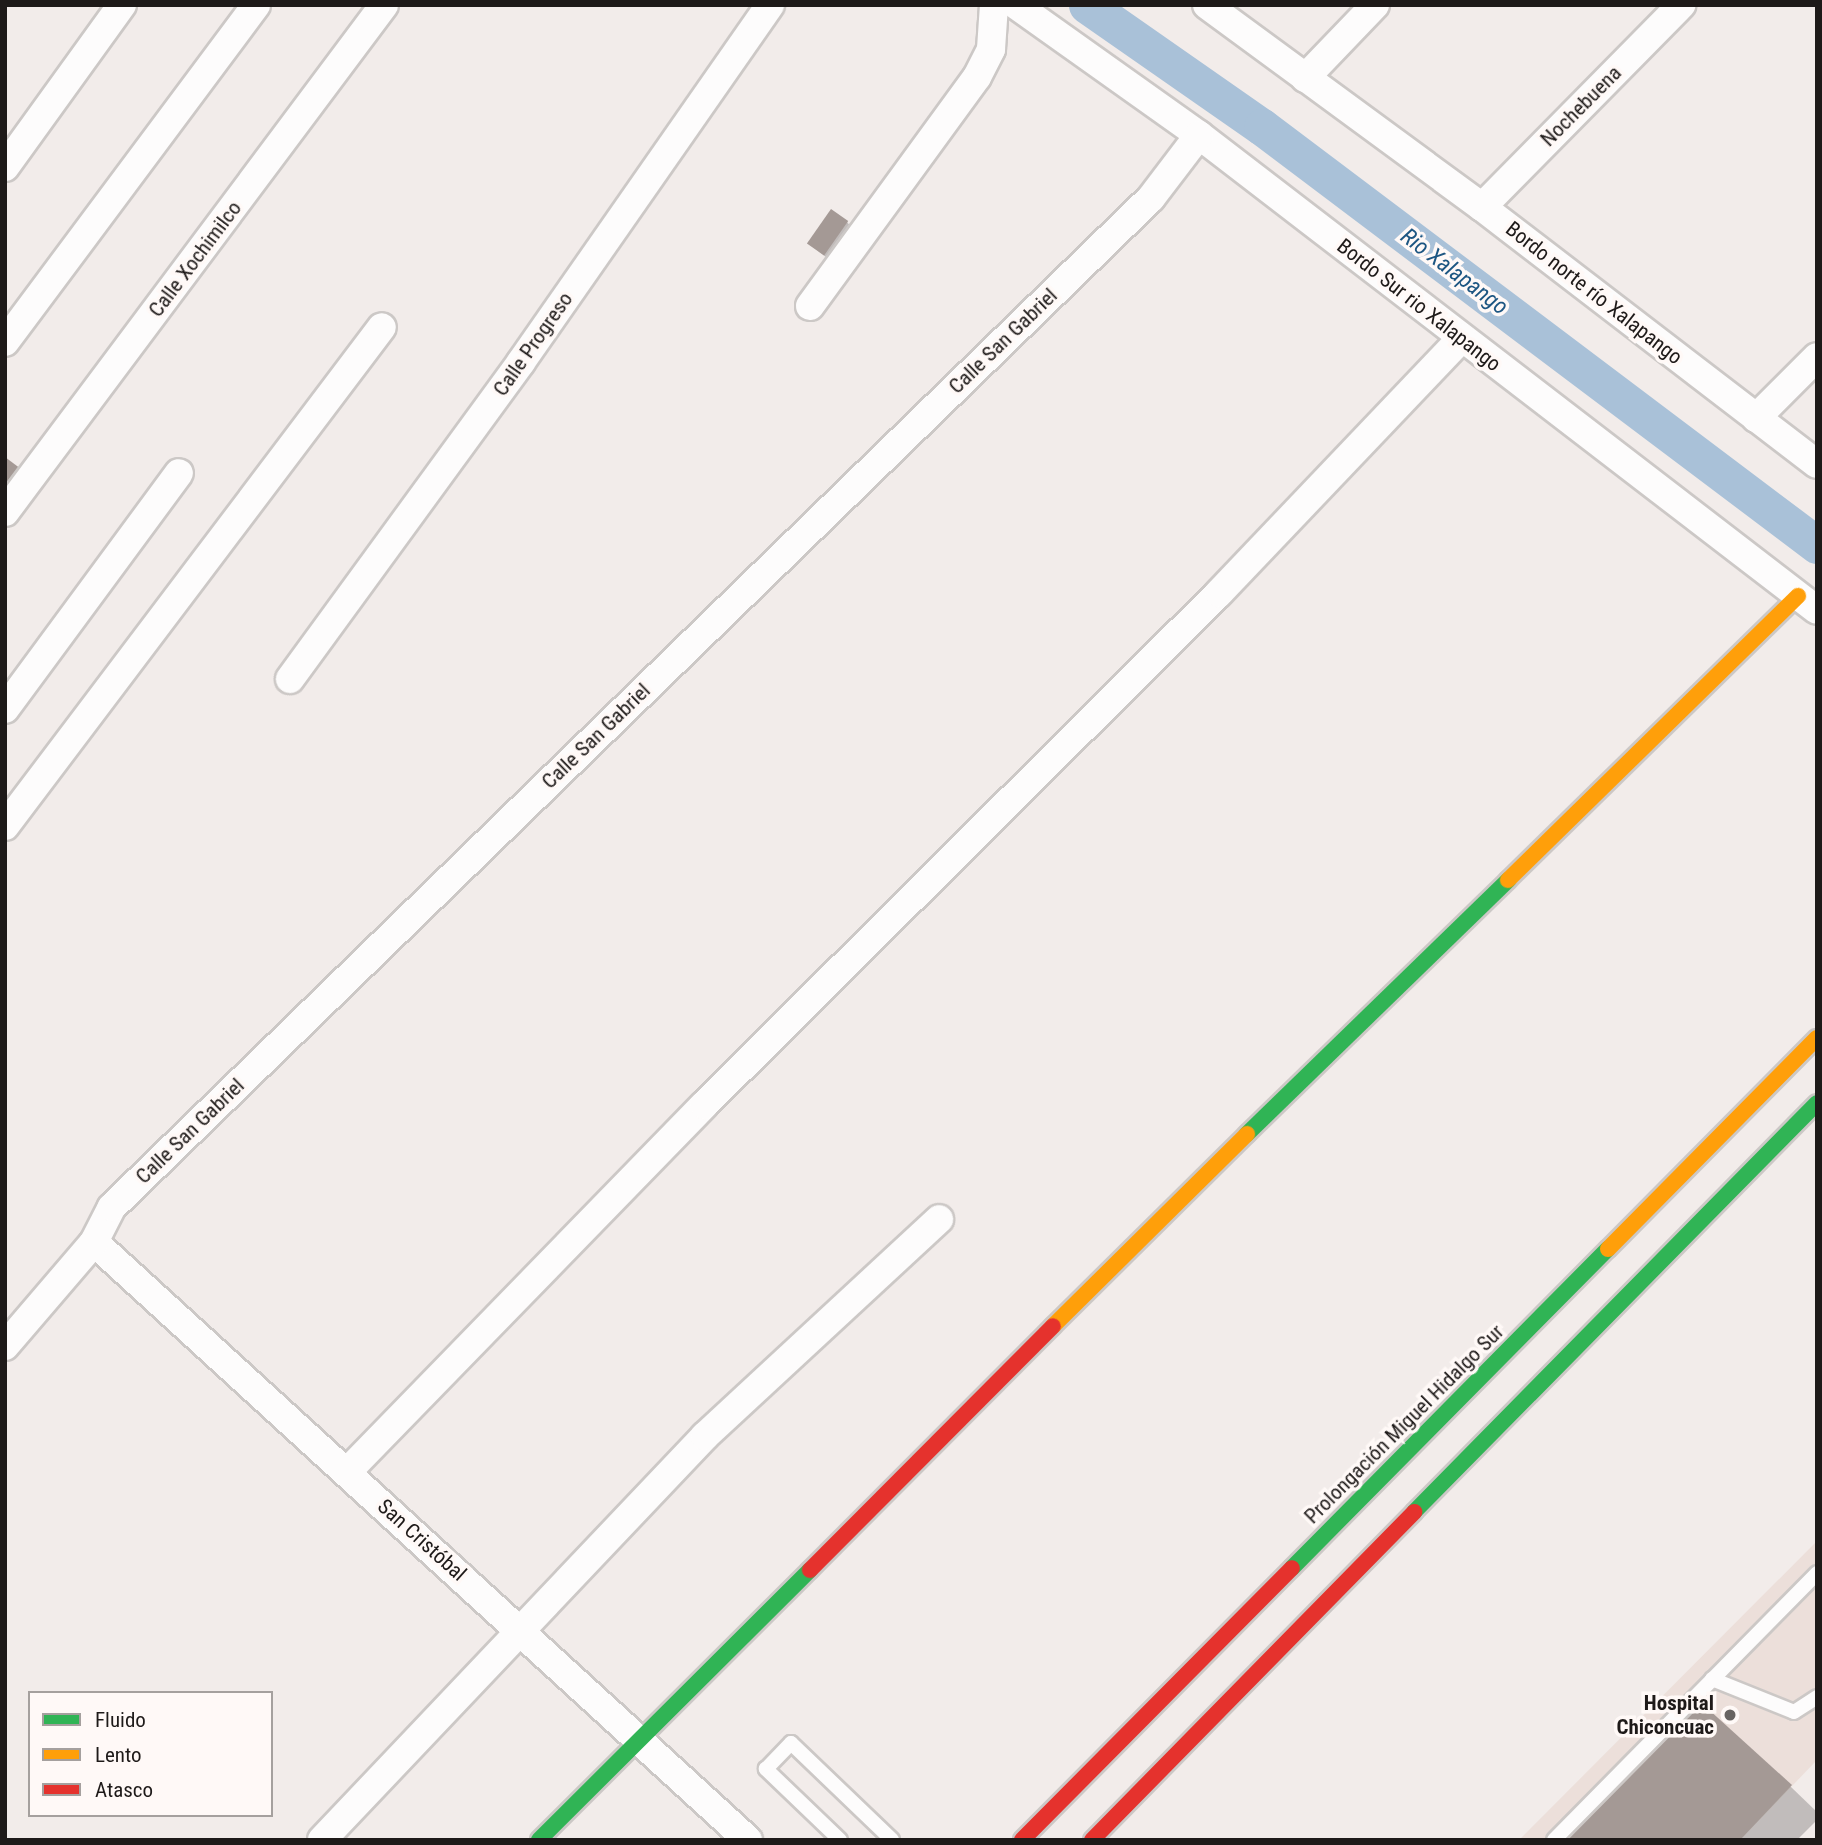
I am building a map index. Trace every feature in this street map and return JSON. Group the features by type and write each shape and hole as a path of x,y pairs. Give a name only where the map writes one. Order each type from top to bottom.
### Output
{"main road":[{"path":"539,1840 1204,1176 1807,603"},
{"name":"Prolongación Miguel Hidalgo Sur","path":"1022,1840 1817,1038"},
{"path":"1092,1840 1817,1103"}],"street":[{"path":"5,167 122,5"},
{"path":"5,342 256,5"},
{"name":"Calle Xochimilco","path":"5,512 384,5"},
{"name":"Calle Progreso","path":"290,679 521,362 770,5"},
{"path":"810,306 977,77 991,49 995,5"},
{"name":"Bordo Sur rio Xalapango","path":"1016,5 1199,135 1807,603"},
{"name":"Bordo norte río Xalapango","path":"1207,5 1368,126 1482,207 1817,464"},
{"path":"1305,78 1375,5"},
{"name":"Nochebuena","path":"1482,207 1681,5"},
{"name":"Calle San Gabriel","path":"5,1346 94,1242 112,1207 1151,198 1199,135"},
{"path":"5,826 382,327"},
{"path":"347,1472 704,1105 1219,593 1462,338"},
{"path":"1756,418 1817,357"},
{"path":"5,709 14,680 179,473"},
{"path":"323,1840 519,1629 705,1436 939,1219"},
{"name":"San Cristóbal","path":"94,1242 748,1840"}],"lane":[{"path":"1555,1840 1817,1573"},
{"path":"1712,1679 1794,1712 1817,1697"},
{"path":"840,1840 766,1769 791,1743 892,1840"}],"shaded area":[{"name":"Hospital Chiconcuac","path":"1817,1541 1817,1760 1740,1840 1519,1840"}],"building":[{"path":"831,209 848,221 824,255 807,243"},
{"path":"5,457 21,469 5,490"},
{"path":"1696,1698 1792,1785 1740,1840 1561,1840"}],"waterway":[{"name":"Rio Xalapango","path":"1087,5 1262,127 1817,545"}],"traffic: fast":[{"path":"1247,1134 1508,880"},
{"path":"1414,1512 1817,1103"},
{"path":"1292,1568 1608,1249"},
{"path":"539,1840 810,1570"}],"traffic: slow":[{"path":"1508,880 1798,596"},
{"path":"1608,1249 1817,1038"},
{"path":"1053,1326 1247,1134"}],"traffic: jam":[{"path":"810,1570 1053,1326"},
{"path":"1092,1840 1414,1512"},
{"path":"1022,1840 1292,1568"}],"place":[{"name":"Hospital Chiconcuac","path":"1730,1715"}]}
